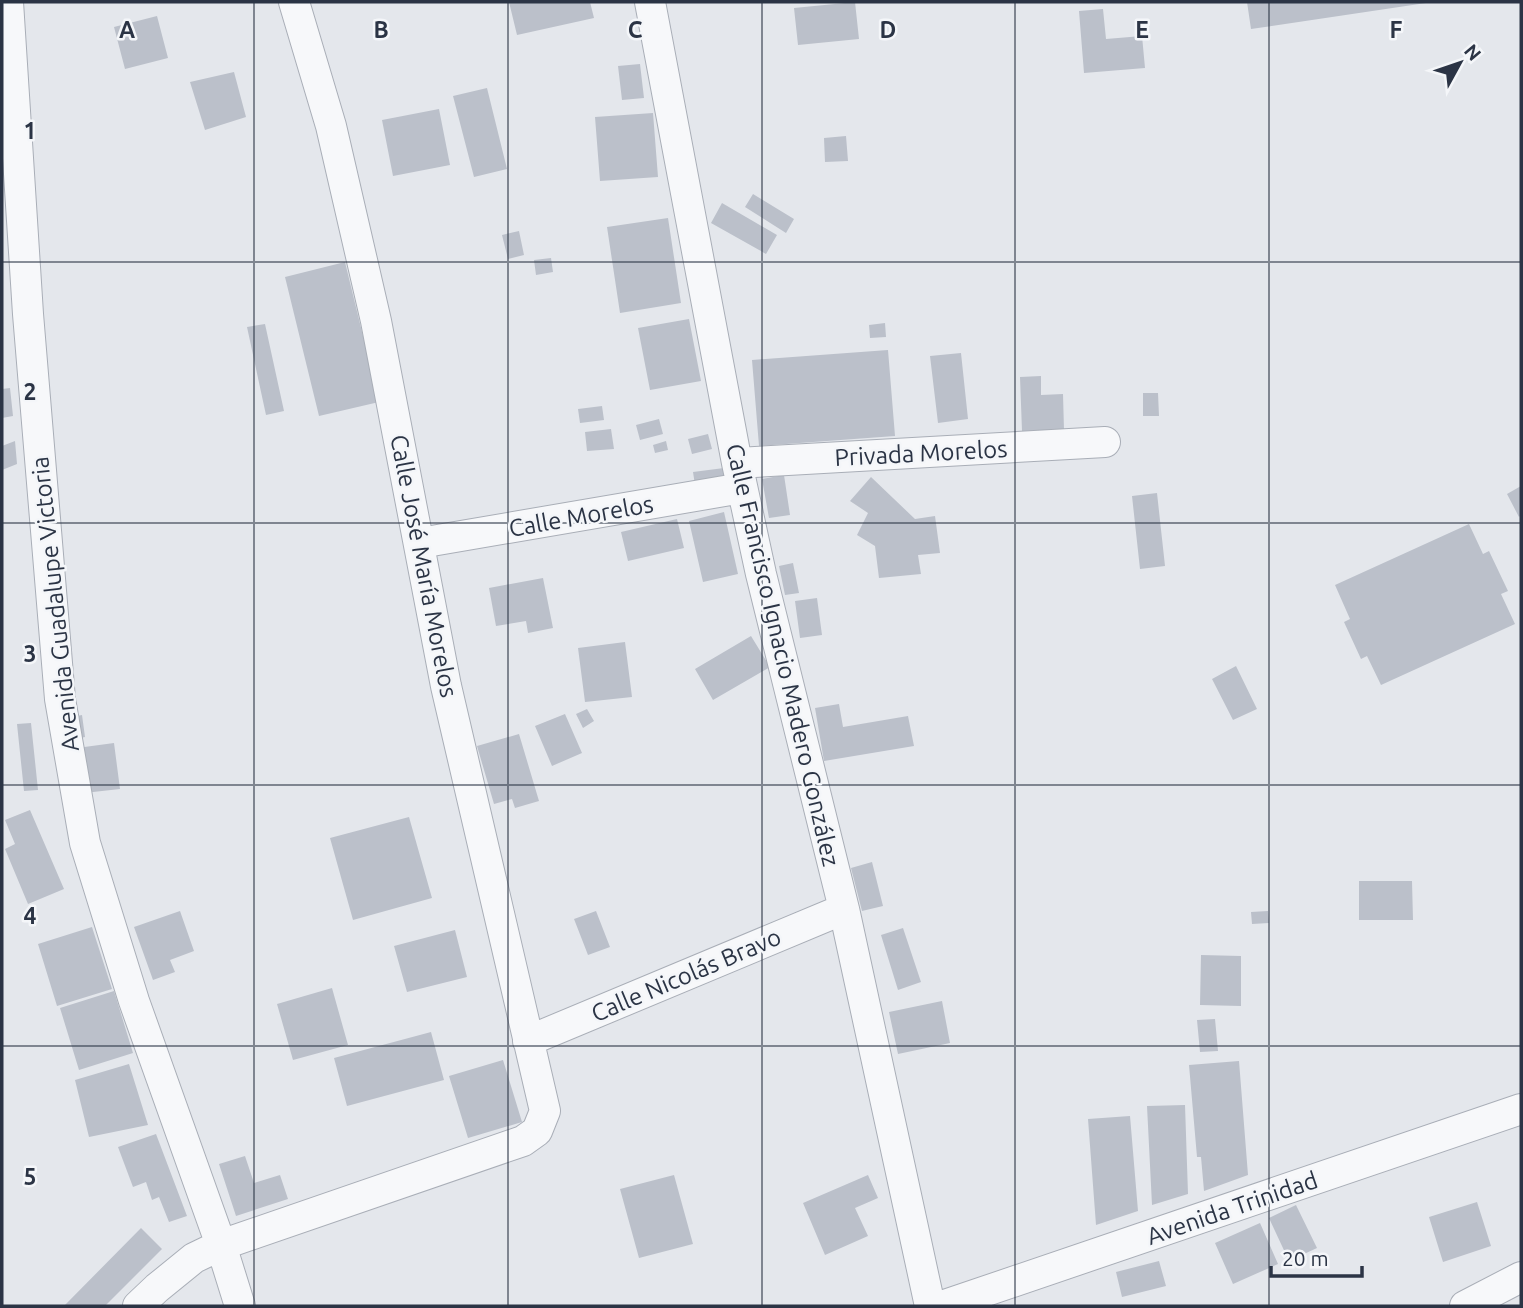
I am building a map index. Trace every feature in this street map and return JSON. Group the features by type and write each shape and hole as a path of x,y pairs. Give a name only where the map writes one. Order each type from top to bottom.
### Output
{"street":[{"name":"Avenida Guadalupe Victoria","path":"8,2 28,314 60,699 82,830 134,1001 240,1306"},
{"name":"Calle José María Morelos","path":"221,1245 523,1141 537,1131 545,1111 446,686 376,321 331,125 294,2"},
{"name":"Calle Francisco Ignacio Madero González","path":"650,2 739,476 844,909 930,1306"},
{"name":"Privada Morelos","path":"739,476 1105,442"},
{"name":"Calle Morelos","path":"419,543 739,476"},
{"name":"Calle Nicolás Bravo","path":"528,1041 844,909"},
{"name":"Avenida Trinidad","path":"942,1306 1521,1109"},
{"path":"138,1306 194,1258 221,1245"},
{"path":"1465,1306 1521,1277"}],"building":[{"path":"509,2 590,2 594,18 517,35"},
{"path":"855,2 859,39 798,45 794,8"},
{"path":"1247,2 1426,2 1426,3 1251,29"},
{"path":"1103,9 1106,39 1142,36 1145,68 1084,73 1079,11"},
{"path":"157,16 168,58 125,69 114,27"},
{"path":"640,64 644,98 622,100 618,66"},
{"path":"234,72 246,117 205,130 190,82"},
{"path":"487,88 507,169 474,177 453,96"},
{"path":"439,109 450,165 393,176 382,120"},
{"path":"653,113 658,177 600,181 595,117"},
{"path":"846,136 848,161 825,162 824,138"},
{"path":"753,194 794,219 786,233 745,207"},
{"path":"722,203 777,235 766,254 711,223"},
{"path":"668,218 681,303 620,313 607,227"},
{"path":"519,231 524,255 508,259 502,235"},
{"path":"551,258 553,272 536,275 534,260"},
{"path":"345,262 379,402 319,416 285,277"},
{"path":"689,319 701,381 650,390 638,328"},
{"path":"885,323 886,337 870,338 869,325"},
{"path":"265,324 284,411 266,415 247,327"},
{"path":"888,350 895,436 759,446 752,360"},
{"path":"961,353 968,419 938,423 930,356"},
{"path":"1041,376 1041,395 1063,394 1064,430 1022,431 1020,377"},
{"path":"10,388 13,416 2,418 2,389"},
{"path":"1143,393 1158,393 1159,416 1143,416"},
{"path":"602,406 604,420 580,423 578,409"},
{"path":"659,419 663,434 640,440 636,425"},
{"path":"611,429 614,449 587,451 585,432"},
{"path":"708,434 712,449 692,454 688,439"},
{"path":"15,441 17,464 2,470 2,446"},
{"path":"666,441 668,450 655,453 653,445"},
{"path":"724,468 726,480 695,485 693,472"},
{"path":"784,475 790,515 769,518 762,479"},
{"path":"871,477 915,519 935,516 940,553 918,555 921,574 879,578 875,546 857,535 868,513 850,501"},
{"path":"1521,486 1521,515 1519,517 1507,494"},
{"path":"1157,493 1165,566 1140,569 1132,496"},
{"path":"724,512 738,574 703,582 689,521"},
{"path":"677,519 684,548 628,561 621,532"},
{"path":"1469,524 1483,554 1489,551 1508,591 1501,594 1515,624 1381,685 1367,656 1361,659 1344,622 1350,619 1335,585"},
{"path":"793,563 799,593 785,595 779,566"},
{"path":"543,578 553,628 528,633 526,621 496,626 489,588"},
{"path":"817,598 822,635 800,638 795,601"},
{"path":"751,636 770,667 713,700 695,669"},
{"path":"625,642 632,697 585,702 578,648"},
{"path":"1236,666 1257,709 1233,720 1212,679"},
{"path":"839,704 843,727 908,716 914,746 824,761 815,708"},
{"path":"587,709 594,721 583,728 576,714"},
{"path":"565,714 582,753 552,766 535,726"},
{"path":"82,715 85,737 76,739 72,717"},
{"path":"31,723 38,790 24,791 17,724"},
{"path":"519,734 539,801 515,808 512,799 494,804 477,746"},
{"path":"114,743 120,789 84,793 77,748"},
{"path":"30,810 64,889 28,904 5,849 15,844 5,820"},
{"path":"409,817 432,898 353,920 330,838"},
{"path":"872,862 883,906 862,911 851,868"},
{"path":"1359,881 1412,881 1413,920 1359,920"},
{"path":"180,911 194,951 170,960 175,972 153,980 134,927"},
{"path":"596,911 610,947 588,955 574,919"},
{"path":"1268,911 1269,923 1252,924 1251,912"},
{"path":"92,927 112,989 57,1006 38,944"},
{"path":"903,928 921,982 898,990 881,935"},
{"path":"455,930 467,977 407,992 394,946"},
{"path":"1201,955 1241,956 1241,1006 1200,1005"},
{"path":"332,988 348,1045 293,1060 277,1004"},
{"path":"114,991 133,1053 79,1070 60,1008"},
{"path":"942,1001 950,1043 898,1054 889,1012"},
{"path":"1215,1019 1218,1051 1200,1052 1197,1020"},
{"path":"431,1032 444,1080 347,1106 334,1058"},
{"path":"503,1060 522,1122 468,1138 449,1076"},
{"path":"1239,1061 1248,1175 1204,1191 1201,1157 1197,1157 1189,1065"},
{"path":"129,1064 148,1125 89,1137 75,1080"},
{"path":"1185,1105 1188,1194 1152,1205 1147,1106"},
{"path":"1130,1116 1138,1211 1096,1225 1088,1119"},
{"path":"156,1134 187,1216 169,1222 159,1197 152,1200 146,1182 133,1187 118,1147"},
{"path":"245,1156 254,1183 280,1175 288,1199 236,1216 219,1164"},
{"path":"674,1175 693,1244 639,1258 620,1189"},
{"path":"868,1175 878,1198 855,1208 868,1236 825,1255 803,1203"},
{"path":"1477,1202 1491,1246 1443,1262 1429,1217"},
{"path":"1296,1205 1317,1248 1289,1261 1269,1218"},
{"path":"1260,1223 1278,1264 1233,1284 1215,1243"},
{"path":"141,1228 162,1249 105,1306 64,1306"},
{"path":"1159,1261 1166,1286 1122,1297 1116,1272"}]}
